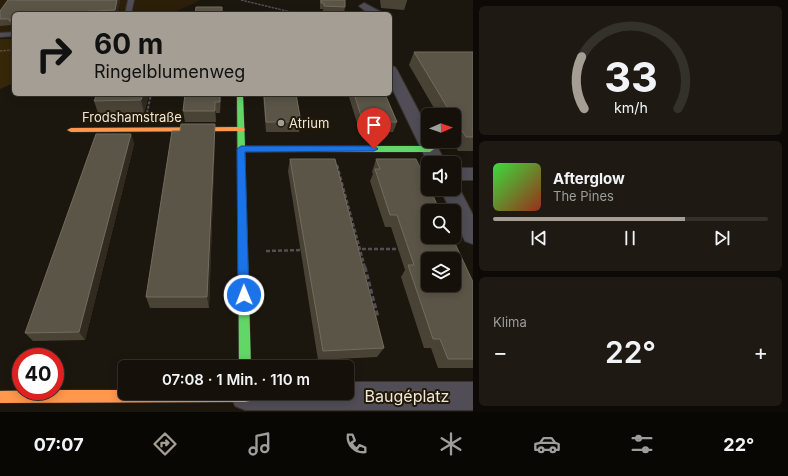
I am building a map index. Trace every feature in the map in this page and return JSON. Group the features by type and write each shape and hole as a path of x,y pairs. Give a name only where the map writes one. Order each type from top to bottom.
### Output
{"street":[{"path":"362,4 374,12"},
{"path":"392,74 433,156"},
{"path":"240,96 245,360"},
{"name":"Frodshamstraße","path":"72,130 241,129"},
{"path":"241,149 333,149 433,156"},
{"path":"461,174 473,174"},
{"path":"454,196 473,235"},
{"name":"Baugéplatz","path":"354,398 473,396"},
{"path":"0,397 118,398"}],"lane":[{"path":"128,12 131,0"},
{"path":"0,35 12,34"}],"path":[{"path":"241,0 291,12"},
{"path":"276,8 279,12"},
{"path":"0,51 12,50"},
{"path":"333,149 378,317"},
{"path":"352,250 405,249"},
{"path":"243,251 305,250"}],"shaded area":[{"path":"0,0 201,0 174,12 12,12 12,36 0,37"},
{"path":"0,39 12,39 12,84 0,89"}],"building":[{"path":"8,0 117,0 115,10 12,12 12,21 9,21 10,19 0,19 0,11"},
{"path":"321,0 345,0 345,7 324,6 324,3 321,3"},
{"path":"196,7 222,7 222,12 195,12"},
{"path":"414,52 473,52 473,137 466,137 461,129 461,108 448,108"},
{"path":"96,96 142,96 141,100 94,101"},
{"path":"185,96 220,96 220,102 215,102 215,111 183,111"},
{"name":"Atrium","path":"264,96 296,96 301,122 266,122"},
{"path":"355,96 386,96 397,122 363,122"},
{"path":"181,124 215,124 207,297 146,297 172,131 180,131"},
{"path":"96,134 131,134 79,332 25,333"},
{"path":"290,159 335,159 384,348 323,351"},
{"path":"376,159 416,159 421,169 421,196 433,196 437,204 421,204 421,244 455,244 459,252 421,252 421,292 461,292 461,256 473,282 473,359 448,359 440,339 433,339 408,265 414,265 397,215 390,215 375,169 380,169"}],"traffic: fast":[{"path":"240,96 245,360"},
{"path":"241,149 430,149"}],"traffic: slow":[{"path":"71,130 241,129"},
{"path":"0,397 118,397"}],"place":[{"name":"Atrium","path":"281,123"}],"route":[{"path":"244,295 241,149 374,149"}]}
